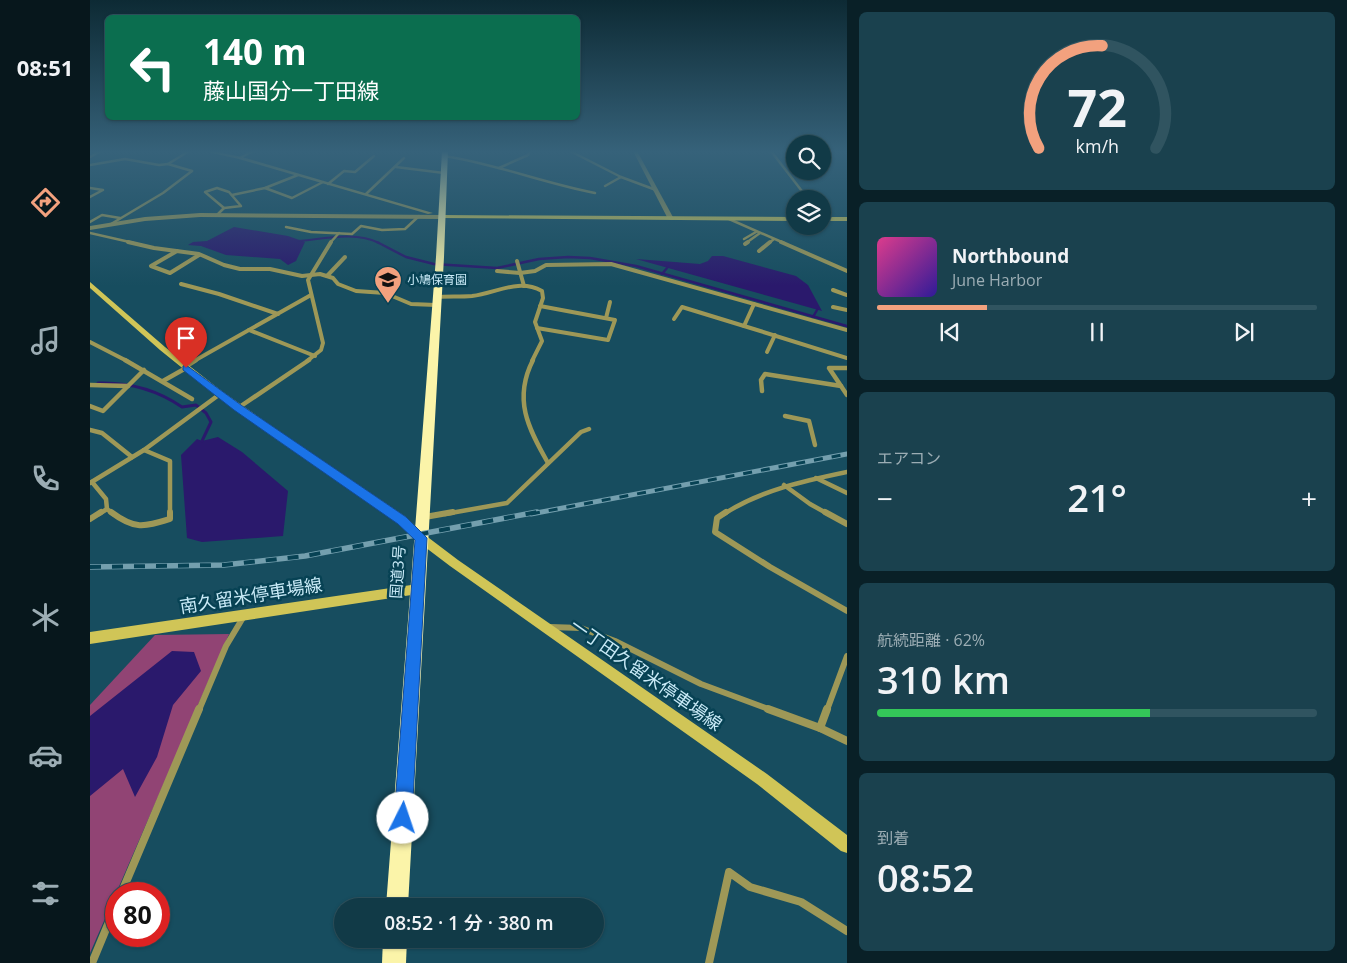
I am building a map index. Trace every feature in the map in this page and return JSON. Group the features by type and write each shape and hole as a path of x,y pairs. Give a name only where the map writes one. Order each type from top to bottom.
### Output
{"highway":[{"name":"国道3号","path":"398,898 443,196"},
{"path":"394,963 395,948"}],"main road":[{"path":"442,216 671,220 786,219"},
{"path":"831,218 847,219"},
{"name":"一丁田久留米停車場線","path":"90,284 186,367 238,408 402,520 421,538 762,779 847,845"},
{"name":"南久留米停車場線","path":"90,638 246,613 418,589"}],"street":[{"path":"111,224 158,196"},
{"path":"210,196 224,208"},
{"path":"217,215 224,208 240,206 232,196"},
{"path":"372,196 442,216"},
{"path":"659,196 671,220"},
{"path":"410,216 414,212 412,208"},
{"path":"90,222 102,216 121,218"},
{"path":"90,228 174,216 442,216"},
{"path":"286,227 312,232 352,234 361,226 382,230 400,230 419,216"},
{"path":"729,220 847,271"},
{"path":"744,239 758,232"},
{"path":"745,244 758,232"},
{"path":"90,233 154,248 199,254 224,265 240,269 270,269 309,276 320,274 333,278 338,284 356,291 385,293 412,304 471,296 510,286 538,288 542,291 535,322 542,341 522,388 526,412 534,438 548,463"},
{"path":"238,408 321,350 323,343 311,295 309,276 328,245 339,233"},
{"path":"760,251 774,239"},
{"path":"177,250 151,266 170,273 199,254"},
{"path":"327,276 344,257"},
{"path":"517,261 524,286"},
{"path":"497,271 520,273 536,271 546,265 611,264 847,330"},
{"path":"181,284 219,294 278,314"},
{"path":"832,290 847,295"},
{"path":"163,381 219,344 249,330 311,295"},
{"path":"606,318 610,302"},
{"path":"744,326 754,304"},
{"path":"537,328 608,340 615,320 540,306"},
{"path":"674,319 682,307 847,358"},
{"path":"833,307 847,310"},
{"path":"249,330 315,356"},
{"path":"767,352 775,335"},
{"path":"91,344 144,370 192,399"},
{"path":"847,368 829,368 847,395"},
{"path":"90,406 103,411 144,370"},
{"path":"762,391 761,380 765,374 841,386"},
{"path":"90,385 128,386"},
{"path":"144,450 170,461 170,519 143,527 119,518 107,509 106,499 91,482 144,450 220,394"},
{"path":"785,416 809,421 815,445"},
{"path":"422,518 507,503 581,432 589,429"},
{"path":"90,430 102,433 132,457"},
{"path":"847,472 784,485 738,503 717,518 715,532 847,611"},
{"path":"816,478 847,494"},
{"path":"784,485 810,504 847,524"},
{"path":"90,519 107,509"},
{"path":"126,882 226,646 246,613"},
{"path":"545,627 581,628 615,641 701,684 820,728 847,740"},
{"path":"820,728 847,656"},
{"path":"709,963 729,872 750,887 800,902 847,931"},
{"path":"92,963 105,932"}],"shaded area":[{"path":"234,227 288,236 305,242 296,261 288,265 280,259 226,255 201,246 188,245 193,242 207,241"},
{"path":"712,256 723,256 796,276 808,285 822,311 636,259 700,264 708,261"},
{"path":"218,437 242,452 288,491 283,536 202,542 187,538 181,455 197,439 202,441"},
{"path":"229,634 121,882 105,882 105,919 90,953 90,705 155,635"},
{"path":"172,651 194,652 201,671 173,705 157,757 135,797 123,769 90,796 90,716"}],"waterway":[{"path":"298,241 360,237 379,243"},
{"path":"379,243 406,257 434,264 497,268 539,259 568,257 590,258 636,266 662,274"},
{"path":"662,274 667,268"},
{"path":"662,274 813,316"},
{"path":"813,316 817,310"},
{"path":"813,316 847,326"},
{"path":"98,383 131,385 152,391 182,407 196,405 206,413 211,422 202,441"}],"railway":[{"path":"531,514 847,454"},
{"path":"90,567 224,565 305,556 537,512"}],"place":[{"name":"小鳩保育園","path":"388,304"}],"route":[{"path":"186,368 238,408 402,520 421,538 403,818"}]}
